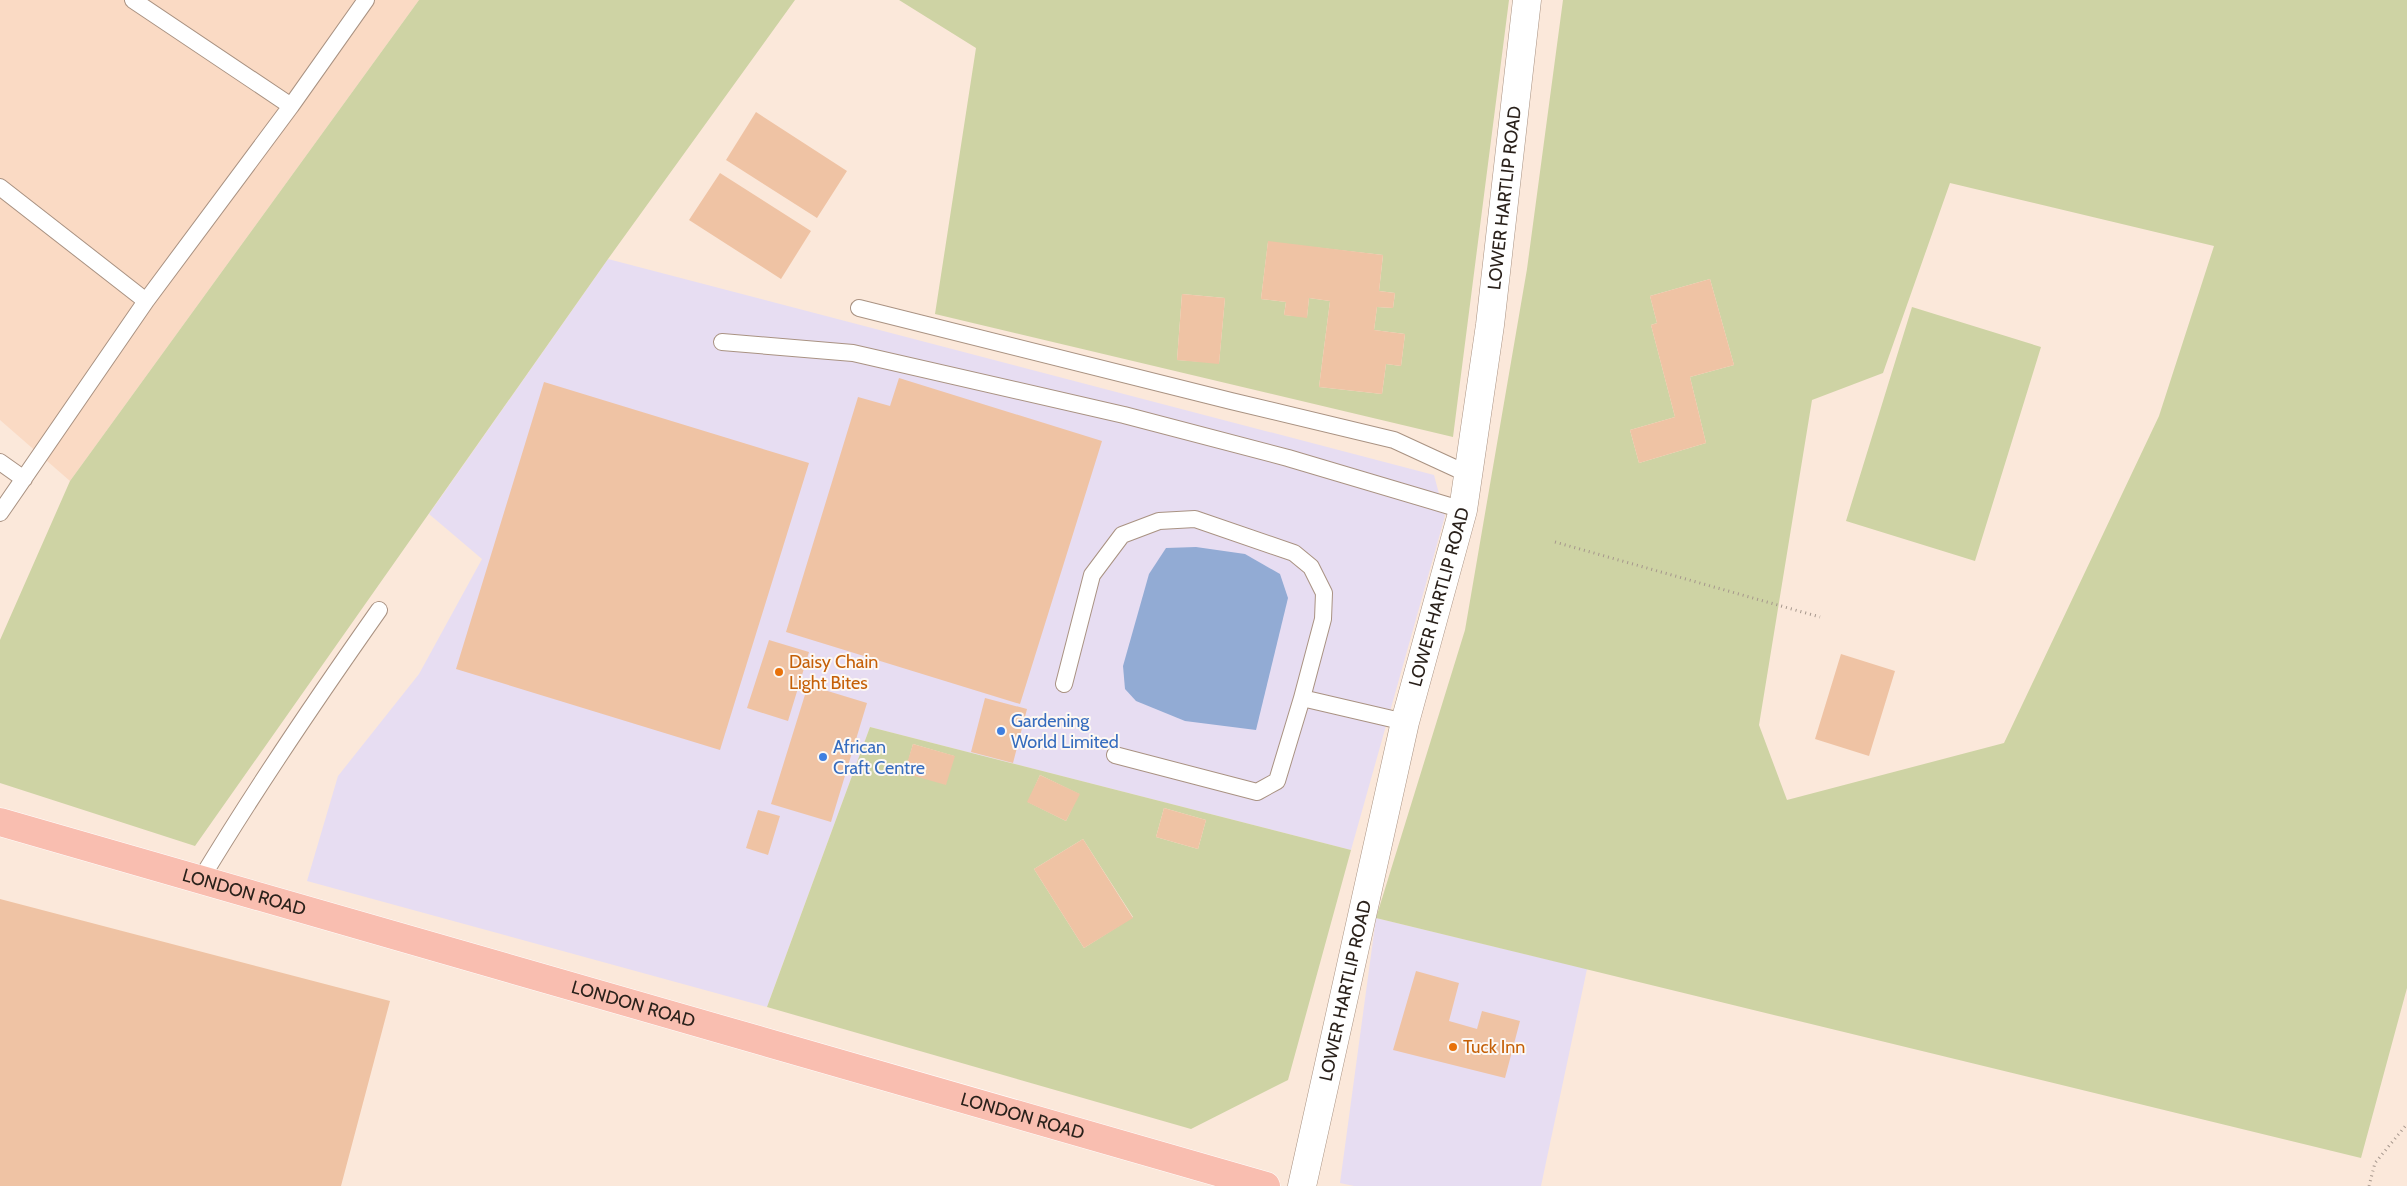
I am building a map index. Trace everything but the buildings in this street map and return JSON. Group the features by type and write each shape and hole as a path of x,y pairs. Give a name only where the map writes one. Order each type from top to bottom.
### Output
{"main road":[{"name":"LONDON ROAD","path":"0,822 1266,1186"}],"street":[{"name":"LOWER HARTLIP ROAD","path":"1302,1186 1405,722 1464,510 1490,325 1527,0"}],"lane":[{"path":"133,0 291,106"},
{"path":"0,513 146,301 291,106 366,0"},
{"path":"0,186 146,301"},
{"path":"859,308 1221,399 1394,440 1470,475"},
{"path":"722,342 852,353 872,357 1124,415 1288,458 1464,510"},
{"path":"0,462 24,479"},
{"path":"1064,684 1092,575 1122,535 1159,521 1195,519 1294,553 1311,567 1324,593 1323,619 1302,698 1277,780 1257,792 1115,755"},
{"path":"201,879 285,744 379,610"},
{"path":"1302,698 1405,722"}],"path":[{"path":"1555,542 1820,617"},
{"path":"2369,1186 2375,1163 2407,1124"}],"shaded area":[{"path":"0,0 419,0 70,481 0,420"},
{"path":"608,259 1434,475 1445,516 1351,850 870,727 767,1007 307,881 338,776 419,674 482,559 429,514"},
{"path":"1376,918 1587,969 1541,1186 1354,1186 1340,1183"}],"green space":[{"path":"419,0 795,0 608,259 195,846 0,783 0,640 70,481"},
{"path":"899,0 1509,0 1453,437 935,314 976,48","holes":["1268,242 1383,255 1379,291 1395,293 1393,308 1377,307 1374,330 1405,334 1401,366 1386,364 1382,394 1319,387 1330,301 1309,298 1307,317 1284,315 1286,302 1261,299","1182,294 1225,298 1219,363 1177,360"]},
{"path":"1563,0 2407,0 2407,988 2361,1158 1376,918 1465,630 1527,269","holes":["1950,183 2214,246 2159,416 2004,743 1787,800 1759,725 1812,400 1883,373","1710,279 1734,365 1690,377 1706,443 1639,463 1630,430 1675,417 1651,325 1657,323 1650,296"]},
{"path":"1912,307 2041,347 1975,561 1846,521"},
{"path":"870,727 1351,850 1288,1080 1191,1129 767,1007","holes":["913,744 954,756 905,773","1040,775 1079,794 1066,821 1028,802","1164,808 1206,820 1198,849 1156,837","1083,839 1133,917 1084,948 1034,869"]}],"water":[{"path":"1196,547 1245,554 1280,574 1288,598 1256,730 1185,721 1136,701 1125,689 1123,666 1149,574 1166,548"}],"place":[{"name":"Daisy Chain Light Bites","path":"779,672"},
{"name":"Gardening World Limited","path":"1001,731"},
{"name":"African Craft Centre","path":"823,757"},
{"name":"Tuck Inn","path":"1453,1047"}]}
